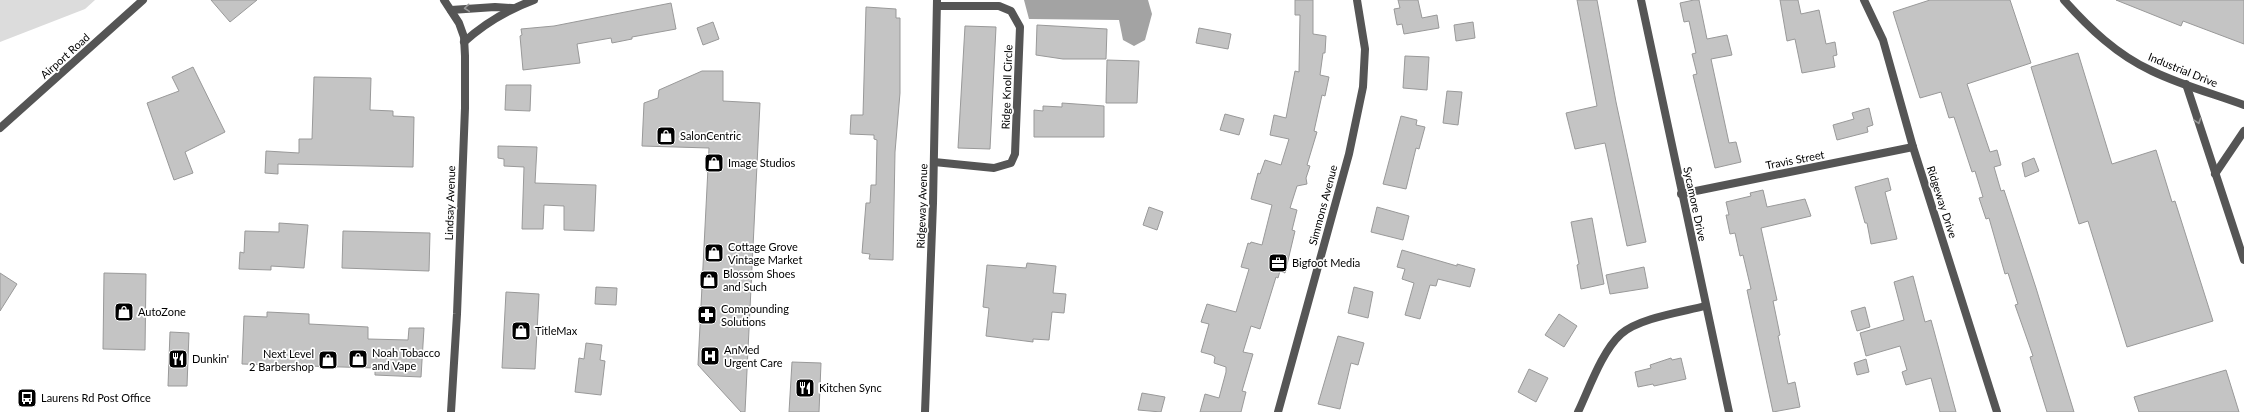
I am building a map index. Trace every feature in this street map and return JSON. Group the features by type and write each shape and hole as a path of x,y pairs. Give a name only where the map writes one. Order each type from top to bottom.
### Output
{"street":[{"name":"Airport Road","path":"0,128 143,0"},
{"name":"Lindsay Avenue","path":"444,0 460,23 464,42 465,115 457,314 451,412"},
{"path":"464,42 483,25 512,8 534,0"},
{"name":"Simmons Avenue","path":"1278,412 1348,154 1363,87 1365,49 1357,0"},
{"name":"Sycamore Drive","path":"1641,0 1681,194 1729,412"},
{"name":"Ridgeway Drive","path":"1864,0 1883,40 1913,147 1997,412"},
{"name":"Industrial Drive","path":"2064,0 2089,28 2119,52 2152,71 2244,105"},
{"name":"Ridgeway Avenue","path":"925,412 934,162 937,3"},
{"name":"Ridge Knoll Circle","path":"934,162 994,168 1011,163 1016,154 1020,27 1011,11 999,6 937,3"},
{"path":"451,10 495,7 512,8"},
{"path":"2186,84 2244,260"},
{"path":"2215,174 2244,131"},
{"name":"Travis Street","path":"1681,194 1913,147"},
{"path":"1578,412 1607,353 1620,334 1641,323 1705,306"}],"shaded area":[{"path":"0,0 95,0 85,9 0,42"},
{"path":"1024,0 1148,0 1152,14 1145,40 1134,46 1123,40 1119,20 1029,19"}],"building":[{"path":"211,0 257,0 230,22"},
{"path":"1295,0 1313,0 1313,34 1326,36 1325,53 1323,53 1320,75 1329,77 1325,96 1322,95 1314,131 1317,132 1307,165 1310,166 1306,178 1307,184 1297,186 1290,208 1297,210 1292,230 1295,231 1285,273 1280,271 1278,278 1276,277 1260,329 1251,326 1243,352 1253,354 1242,391 1246,392 1241,412 1200,412 1205,394 1219,398 1226,372 1226,367 1214,363 1215,357 1201,352 1209,324 1201,322 1207,304 1236,312 1249,269 1241,267 1248,243 1250,244 1251,242 1262,245 1272,205 1251,199 1258,173 1260,174 1265,160 1281,165 1289,139 1270,135 1274,115 1286,118 1295,71 1299,72 1300,15 1295,15"},
{"path":"1398,0 1418,0 1422,18 1437,15 1439,28 1404,34 1402,24 1397,25 1394,9 1400,8"},
{"path":"1577,0 1597,0 1616,102 1646,242 1627,246 1605,143 1575,149 1566,113 1597,106"},
{"path":"1699,0 1707,39 1727,35 1732,55 1711,59 1729,143 1736,142 1741,162 1715,168 1693,75 1697,74 1692,54 1696,53 1689,21 1684,22 1680,3"},
{"path":"1780,0 1798,0 1801,14 1819,10 1826,44 1835,42 1837,55 1833,56 1835,67 1802,73 1795,39 1787,41"},
{"path":"1930,0 2010,0 2031,63 1967,84 1990,152 1997,150 2001,165 1994,167 2001,191 2004,190 2074,412 2047,412 2030,357 2033,356 2015,305 2018,304 2008,273 2005,274 1989,218 1986,219 1979,198 1983,197 1975,171 1972,172 1954,117 1949,118 1941,92 1920,98 1893,12"},
{"path":"2116,0 2244,0 2244,44 2183,21 2181,26"},
{"path":"671,3 676,29 632,37 632,39 612,43 611,38 577,44 580,63 523,70 520,36 522,35 521,29 554,26"},
{"path":"866,7 896,9 896,18 900,18 900,93 895,152 893,260 869,259 870,254 862,253 866,203 870,203 871,185 876,185 877,140 874,139 874,135 850,134 851,115 863,115"},
{"path":"713,22 719,39 703,45 697,28"},
{"path":"1473,22 1475,38 1456,41 1454,25"},
{"path":"1037,25 1107,29 1106,59 1063,59 1036,55"},
{"path":"965,26 996,27 990,149 958,148"},
{"path":"1199,28 1231,34 1228,49 1196,43"},
{"path":"2078,53 2112,164 2156,150 2172,202 2175,201 2213,321 2127,347 2088,221 2079,224 2031,67"},
{"path":"1405,56 1429,57 1427,90 1403,88"},
{"path":"1107,60 1139,61 1137,103 1106,103"},
{"path":"193,67 225,132 185,152 193,173 174,180 147,103 179,91 172,77"},
{"path":"702,71 723,71 723,101 760,103 745,412 741,412 698,365 709,148 642,146 644,103 658,98 659,90"},
{"path":"314,77 371,78 370,110 393,111 393,116 414,117 413,167 278,164 278,174 265,173 266,151 299,153 299,139 312,139"},
{"path":"506,85 531,85 530,111 505,110"},
{"path":"1447,91 1462,92 1458,125 1443,123"},
{"path":"1062,103 1104,106 1104,137 1034,137 1034,110 1043,111 1043,106 1062,107"},
{"path":"1869,108 1873,125 1867,127 1868,132 1837,140 1833,125 1854,119 1852,113"},
{"path":"1225,114 1244,119 1239,135 1220,130"},
{"path":"1401,116 1417,120 1416,125 1425,127 1419,149 1416,148 1406,189 1383,184"},
{"path":"498,146 537,147 535,183 596,185 594,231 564,230 564,206 544,205 543,229 522,229 524,167 504,166 504,159 498,158"},
{"path":"2034,158 2039,171 2025,177 2022,163"},
{"path":"1888,178 1891,190 1885,192 1897,239 1871,244 1867,223 1865,223 1855,187"},
{"path":"1763,190 1767,207 1805,199 1811,216 1761,228 1777,300 1773,301 1780,335 1778,336 1788,384 1795,382 1800,407 1773,412 1747,290 1751,289 1743,255 1740,256 1735,233 1730,234 1726,215 1729,215 1726,202 1751,196 1750,193"},
{"path":"1149,207 1163,212 1157,230 1143,225"},
{"path":"1377,207 1409,216 1403,240 1371,232"},
{"path":"1592,218 1604,284 1581,289 1577,265 1579,264 1571,222"},
{"path":"279,223 308,225 304,268 271,266 271,270 239,269 240,252 244,253 245,231 279,232"},
{"path":"343,231 430,233 429,271 342,268"},
{"path":"1402,250 1457,266 1457,264 1475,269 1470,287 1438,279 1436,286 1430,285 1420,319 1405,315 1414,283 1402,279 1405,269 1397,267"},
{"path":"1027,263 1056,266 1053,293 1066,294 1064,313 1052,312 1049,340 1033,339 1033,342 986,336 989,308 983,307 987,265 1026,268"},
{"path":"1644,267 1648,288 1610,294 1606,275"},
{"path":"0,273 17,284 0,311"},
{"name":"AutoZone","path":"104,273 146,274 145,350 103,349"},
{"path":"1913,276 1925,322 1931,320 1956,412 1940,412 1931,378 1906,385 1902,372 1907,370 1900,346 1866,356 1860,333 1904,320 1894,282"},
{"path":"596,287 617,288 616,305 595,304"},
{"path":"1354,287 1373,292 1368,318 1348,313"},
{"name":"TitleMax","path":"506,292 539,294 535,369 502,368"},
{"path":"1865,307 1870,327 1857,331 1851,311"},
{"path":"267,312 309,314 309,324 368,327 368,339 408,340 409,328 424,328 421,377 375,375 375,368 242,364 244,316 267,317"},
{"path":"1559,314 1577,326 1564,347 1545,335"},
{"name":"Dunkin'","path":"170,332 189,333 187,386 168,386"},
{"path":"1338,336 1364,343 1358,365 1351,363 1340,409 1318,404"},
{"path":"586,343 602,345 600,360 605,361 601,395 575,392 579,358 584,359"},
{"path":"1671,358 1672,360 1681,358 1686,379 1654,386 1653,384 1638,387 1635,372 1651,368 1650,365"},
{"path":"1866,359 1869,372 1857,375 1854,363"},
{"name":"Kitchen Sync","path":"792,362 821,363 819,412 789,412"},
{"path":"1529,369 1548,378 1536,402 1518,392"},
{"path":"2226,370 2239,412 2139,412 2134,397"},
{"path":"1142,393 1165,397 1161,412 1138,410"}],"place":[{"name":"SalonCentric","path":"666,136"},
{"name":"Image Studios","path":"714,163"},
{"name":"Cottage Grove Vintage Market","path":"714,253"},
{"name":"Bigfoot Media","path":"1278,263"},
{"name":"Blossom Shoes and Such","path":"709,280"},
{"name":"AutoZone","path":"124,312"},
{"name":"Compounding Solutions","path":"707,315"},
{"name":"TitleMax","path":"521,331"},
{"name":"AnMed Urgent Care","path":"710,356"},
{"name":"Dunkin'","path":"178,359"},
{"name":"Noah Tobacco and Vape","path":"358,359"},
{"name":"Next Level 2 Barbershop","path":"328,360"},
{"name":"Kitchen Sync","path":"805,388"},
{"name":"Laurens Rd Post Office","path":"27,398"}]}
